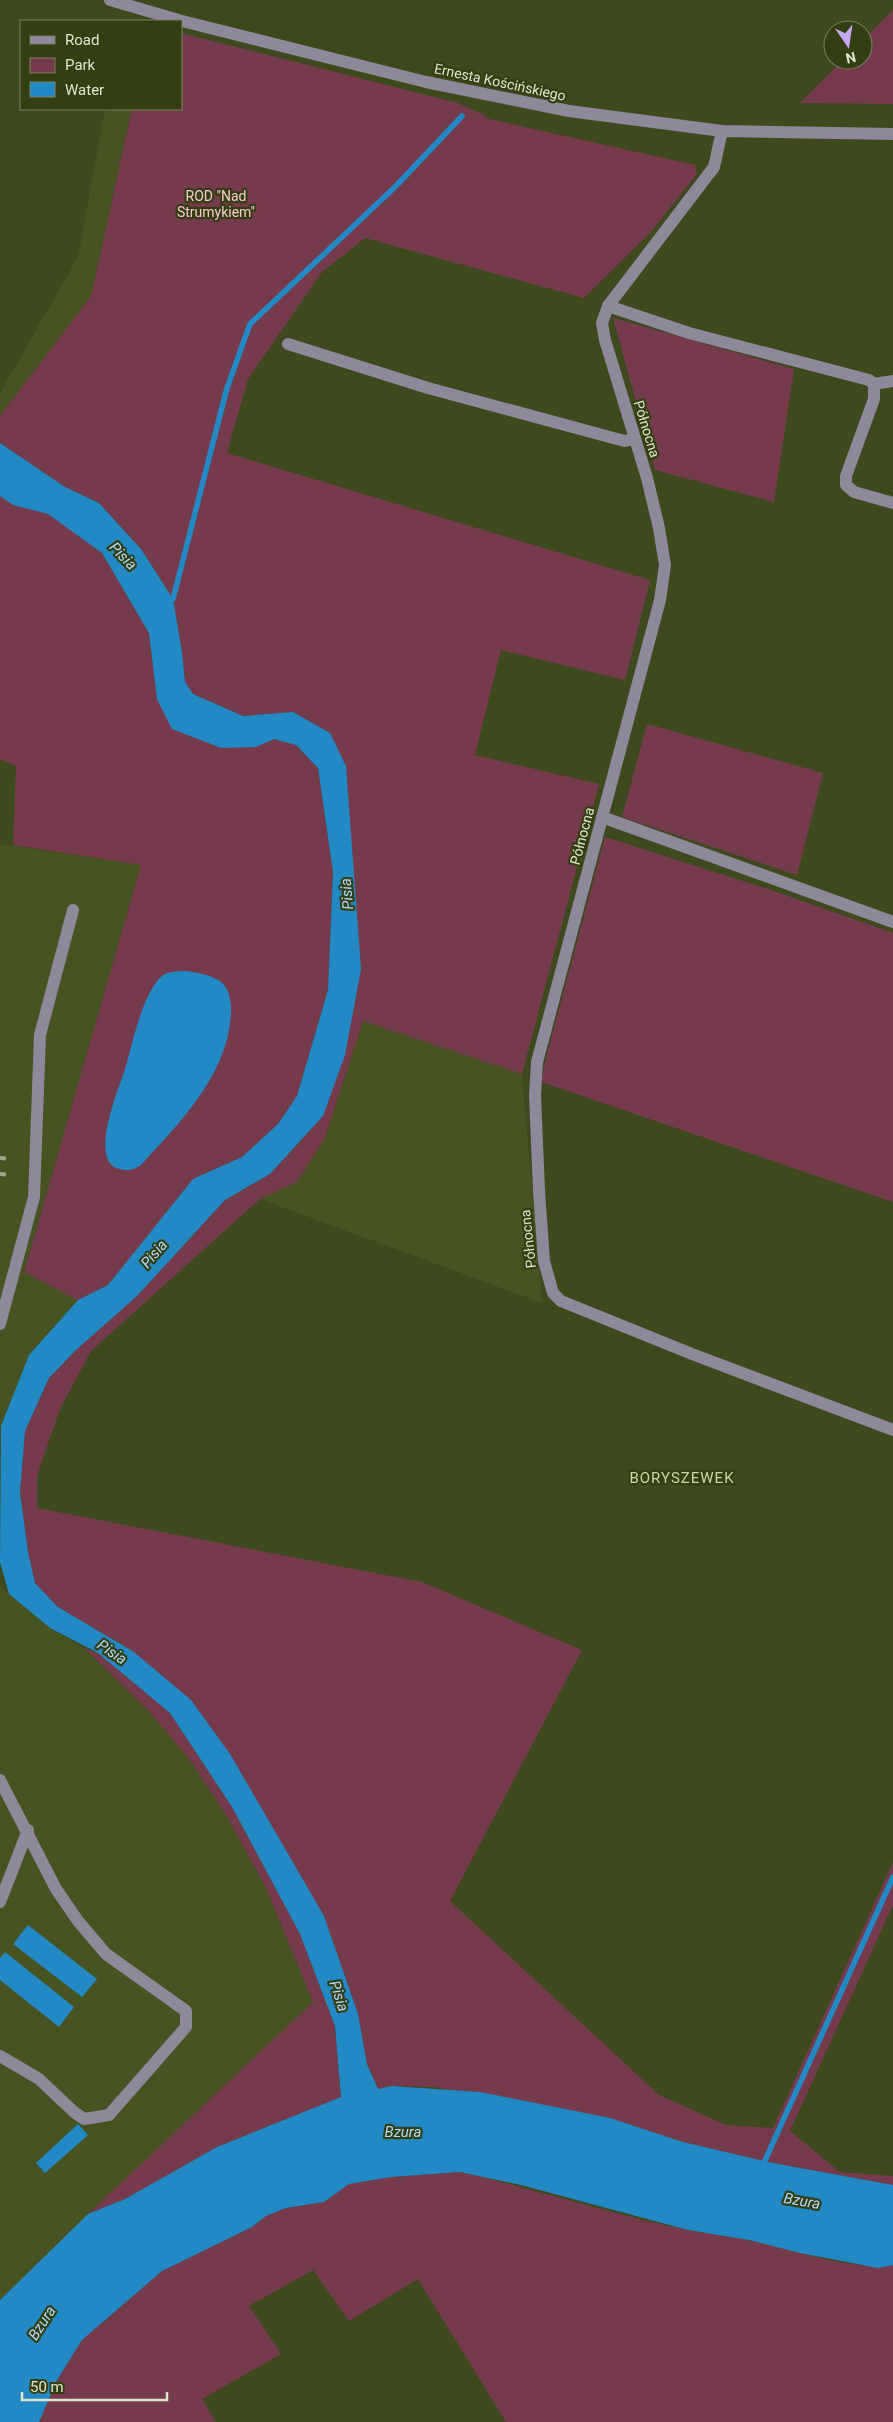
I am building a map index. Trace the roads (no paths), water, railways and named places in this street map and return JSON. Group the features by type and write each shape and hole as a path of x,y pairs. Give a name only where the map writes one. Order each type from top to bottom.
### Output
{"street":[{"name":"Ernesta Kościńskiego","path":"110,0 179,20"},
{"name":"Ernesta Kościńskiego","path":"182,21 426,82 570,111 722,131 893,134"},
{"path":"722,131 714,167 608,306 689,333 869,380 874,384 893,381"},
{"name":"Północna","path":"608,306 602,324 605,340 657,520 665,564 660,600 537,1062 535,1095 544,1261 553,1292 561,1301 692,1354 893,1430"},
{"path":"288,344 428,388 625,441 634,438"},
{"path":"874,384 874,399 846,476 846,485 854,492 893,503"},
{"path":"602,817 893,922"},
{"path":"0,1324 34,1197 40,1035 74,910"},
{"path":"0,1780 28,1830 56,1889 78,1921 106,1954 186,2011 186,2027 109,2115 84,2119 39,2079 0,2056"},
{"path":"0,1902 28,1830"}],"water":[{"path":"0,443 65,487 99,503 141,549 173,599 185,682 193,694 243,716 293,712 330,733 346,766 361,969 345,1055 323,1116 270,1174 225,1200 137,1296 76,1350 49,1378 25,1431 20,1492 28,1552 35,1583 58,1607 134,1652 191,1700 230,1754 324,1916 358,2014 367,2064 378,2089 392,2086 480,2092 610,2118 683,2142 773,2163 893,2185 893,2265 878,2268 800,2253 749,2240 688,2230 521,2185 460,2172 391,2177 349,2184 324,2202 286,2208 266,2216 252,2227 162,2271 82,2340 57,2380 39,2422 0,2422 0,2300 88,2214 125,2199 217,2147 341,2097 335,2026 300,1934 232,1807 170,1713 98,1653 50,1628 9,1594 0,1562 1,1426 29,1355 78,1300 108,1285 193,1179 242,1157 278,1124 297,1096 328,990 333,872 318,768 296,745 274,739 256,747 221,748 172,729 157,699 149,633 102,553 48,514 13,505 0,496"},
{"path":"188,971 204,974 220,981 228,991 231,1013 228,1036 221,1057 200,1096 156,1149 138,1167 128,1170 120,1169 110,1164 106,1154 105,1140 112,1107 139,1020 149,994 162,976 171,972"},
{"path":"28,1925 97,1979 82,1997 13,1944"},
{"path":"5,1952 74,2007 59,2027 0,1980 0,1958"},
{"path":"78,2124 88,2135 45,2173 36,2163"}],"waterway":[{"path":"166,602 173,599 227,388 250,324 396,186 462,116"},
{"path":"762,2167 893,1877"}],"railway":[{"path":"0,1158 10,1159"},
{"path":"0,1174 10,1175"}],"district":[{"name":"BORYSZEWEK","path":"682,1478"}],"park label":[{"name":"ROD \"Nad Strumykiem\"","path":"216,204"}],"water label":[{"name":"Pisia","path":"123,556"},
{"name":"Pisia","path":"347,894"},
{"name":"Pisia","path":"154,1254"},
{"name":"Pisia","path":"112,1652"},
{"name":"Pisia","path":"339,1996"},
{"name":"Bzura","path":"403,2132"},
{"name":"Bzura","path":"802,2201"},
{"name":"Bzura","path":"42,2323"}]}
